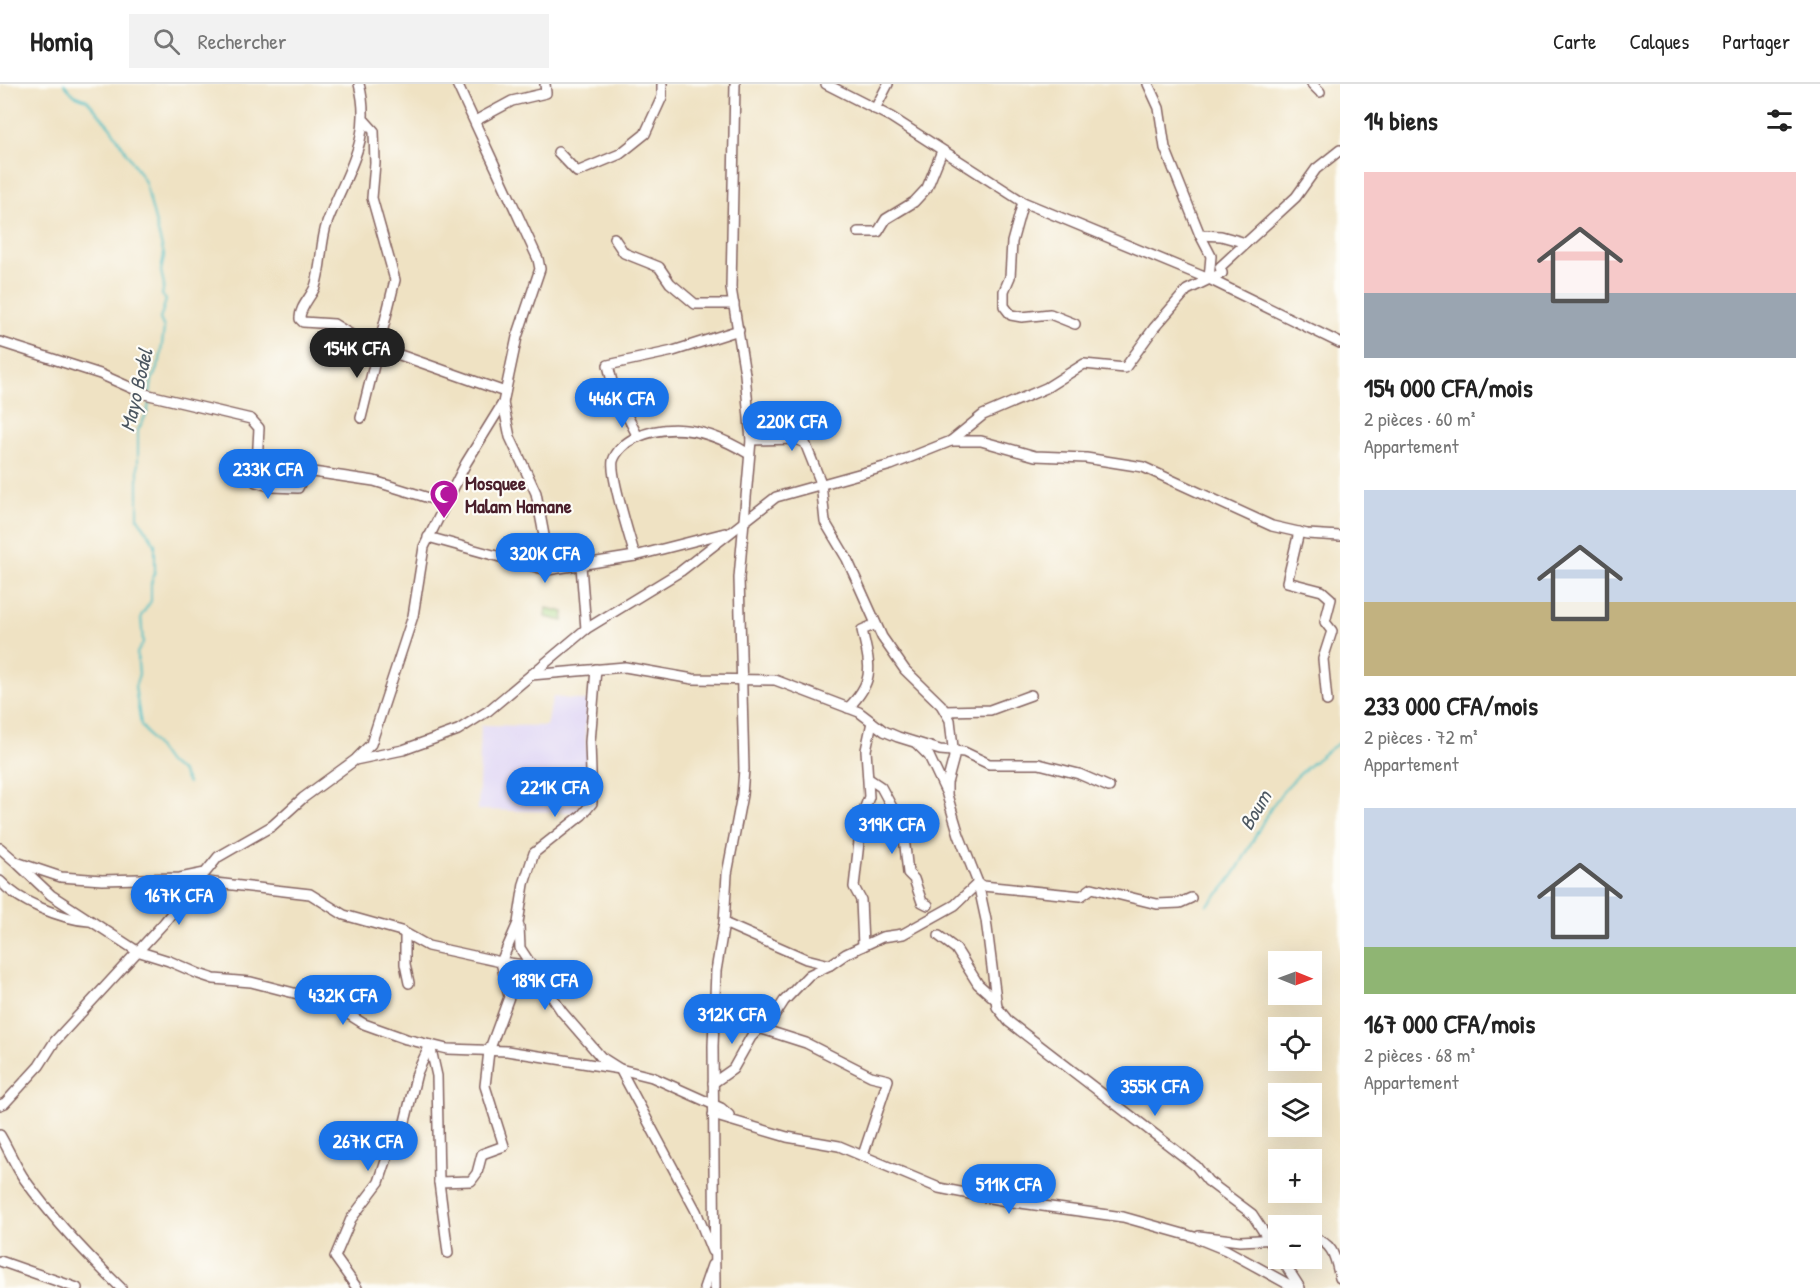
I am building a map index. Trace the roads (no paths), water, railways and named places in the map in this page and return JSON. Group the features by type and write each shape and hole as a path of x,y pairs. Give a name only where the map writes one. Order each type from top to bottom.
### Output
{"street":[{"path":"359,84 365,105 365,121 354,166 326,225 315,286 299,314 303,322 334,324 363,342 378,345 505,392"},
{"path":"0,1105 5,1103 39,1066 55,1041 218,857 272,826 303,798 355,760 371,744 413,616 418,576 428,537 503,403 517,337 540,268 538,259 457,84"},
{"path":"475,121 512,101 546,93 545,84"},
{"path":"558,152 577,172 620,154 645,134 662,97 662,84"},
{"path":"716,1288 714,1013 716,971 724,922 727,874 742,786 743,678 740,578 751,440 734,304 731,236 735,84"},
{"path":"826,84 875,109 1023,202 1209,279 1340,343"},
{"path":"875,109 888,84"},
{"path":"1148,84 1159,108 1165,148 1200,235 1211,256 1209,279"},
{"path":"1312,84 1320,92"},
{"path":"361,418 395,280 372,198 375,163 374,131 365,121"},
{"path":"858,232 878,232 886,219 914,202 927,189 942,151"},
{"path":"355,760 403,750 458,730 488,711 586,629 681,571 728,532 776,497 891,465 951,441 983,415 1046,388 1084,364 1125,368 1154,328 1187,290 1222,273 1220,267 1296,196 1316,169 1340,151"},
{"path":"1023,202 1012,242 1011,271 1004,291 1004,306 1011,315 1022,317 1050,314 1076,324"},
{"path":"1200,235 1221,236 1246,243"},
{"path":"614,238 624,253 659,267 669,283 695,304 734,304"},
{"path":"638,437 614,390 608,364 673,351 739,330"},
{"path":"0,342 100,374 145,394 251,419 259,428 256,482 273,488 298,488 306,471 374,481 445,503"},
{"path":"503,403 510,437 536,493 547,551 547,570"},
{"path":"635,556 614,477 613,461 619,450 638,437 667,429 688,430 726,440 749,454"},
{"path":"751,440 802,439 821,483 825,522 847,559 876,624 905,670 927,689 950,720 953,751 947,795"},
{"path":"951,441 981,441 1035,456 1086,458 1143,467 1255,519 1299,532 1340,536"},
{"path":"428,537 547,570 635,556 728,532"},
{"path":"1299,532 1287,582 1323,591 1331,599 1325,622 1332,631 1323,660 1327,701"},
{"path":"581,566 586,629"},
{"path":"848,708 869,682 869,659 862,630 876,624"},
{"path":"531,675 625,667 693,680 743,678 776,680 848,708 884,731 915,742 963,752 1000,766 1039,764 1079,774 1108,786"},
{"path":"597,669 590,741 592,803 582,815 534,853 524,884 518,923 520,948 562,1012 601,1057 620,1069 696,1211 714,1256 704,1288"},
{"path":"945,711 990,710 1031,695"},
{"path":"863,946 861,900 854,887 862,815 869,797 866,750 872,722"},
{"path":"915,742 929,756 947,795 959,835 978,883 986,920 997,1007 1009,1022 1196,1166 1208,1181 1252,1214 1268,1233"},
{"path":"869,779 881,787 894,811 904,837 908,873 922,902 927,904"},
{"path":"0,848 51,895 137,951 214,979 251,982 329,1002 364,1024 430,1045 447,1049 489,1051 620,1069 676,1086 726,1111 730,1120"},
{"path":"16,862 61,877 102,880 180,878 205,873"},
{"path":"0,881 10,892 38,905 77,920 89,921"},
{"path":"198,881 310,894 344,915 401,931 428,946 501,962 532,966"},
{"path":"713,1083 733,1069 751,1036 760,1027 768,1026 784,1001 809,975 882,937 903,934 955,905 978,883"},
{"path":"978,883 983,886 1053,895 1081,896 1092,888 1157,904 1180,903 1191,898"},
{"path":"724,922 806,959 830,965"},
{"path":"439,1182 471,1181 477,1173 482,1154 504,1146 485,1086 489,1051 508,997 501,962 518,923"},
{"path":"401,931 405,934 405,964 410,983"},
{"path":"939,936 956,949 978,984 996,1000"},
{"path":"714,1013 806,1043 871,1076 888,1080 863,1155"},
{"path":"430,1045 437,1076 439,1182 448,1253"},
{"path":"357,1288 335,1257 351,1219 379,1182 392,1143 402,1134 417,1073 430,1045"},
{"path":"713,1115 788,1137 839,1146 939,1188 1006,1202 1123,1217 1194,1237 1226,1250 1295,1288"},
{"path":"0,1136 24,1178 47,1208 86,1254 121,1288"},
{"path":"1194,1237 1216,1236 1240,1241 1268,1239"},
{"path":"1322,1242 1330,1245 1334,1251 1340,1278"},
{"path":"0,1261 77,1288"},
{"path":"1288,1269 1300,1288"}],"waterway":[{"name":"Mayo Bodel","path":"64,84 74,95 87,100 111,128 145,182 164,255 161,271 164,285 162,295 166,300 160,319 164,328 160,361 152,380 150,394"},
{"name":"Mayo Bodel","path":"150,399 147,413 138,430 138,518 155,544 155,570 151,584 151,601 141,616 143,643 137,653 139,674 135,687 141,725 168,763 181,771 188,783"},
{"name":"Boum","path":"1207,905 1242,862 1268,813 1282,793 1308,766 1340,742"}],"place":[{"name":"Mosquee Malam Hamane","path":"444,520"}]}
